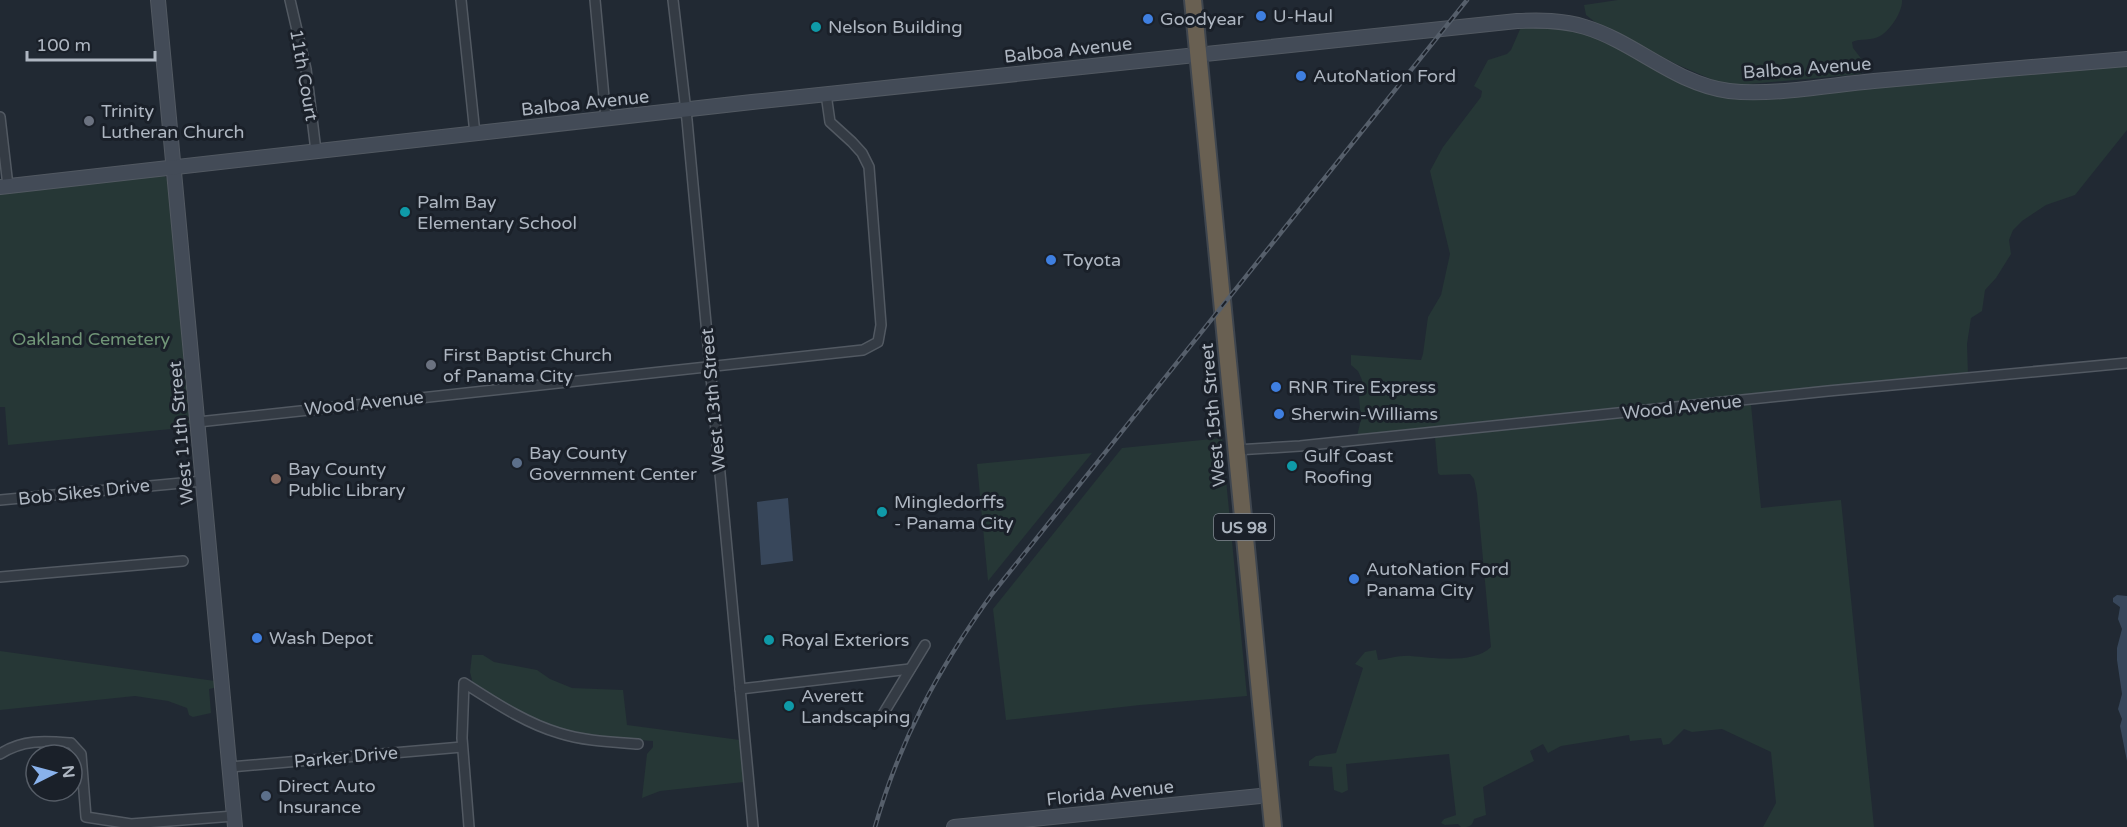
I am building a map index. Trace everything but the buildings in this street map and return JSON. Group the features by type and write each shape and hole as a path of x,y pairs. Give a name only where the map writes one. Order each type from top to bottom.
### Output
{"highway":[{"name":"West 15th Street","path":"1193,0 1273,827"}],"street":[{"name":"West 11th Street","path":"158,0 235,822"},
{"name":"11th Court","path":"290,0 306,69 316,151"},
{"path":"460,0 476,134"},
{"path":"595,0 606,119"},
{"name":"West 13th Street","path":"673,0 686,110 753,827"},
{"name":"Balboa Avenue","path":"4,186 826,94 1517,21 1543,20 1574,24 1594,30 1689,80 1710,87 1734,91 1794,89 2127,59"},
{"name":"Wood Avenue","path":"198,422 863,350 878,342 881,325 868,167 862,153 830,122 826,94"},
{"path":"0,117 4,186"},
{"name":"Wood Avenue","path":"1236,450 1300,446 1828,391 2127,363"},
{"name":"Bob Sikes Drive","path":"0,500 203,481"},
{"path":"0,577 183,561"},
{"path":"880,719 925,645"},
{"path":"740,689 910,669"},
{"path":"470,827 462,747 464,684 514,713 553,731 587,739 638,744"},
{"path":"0,754 14,745 44,741 71,742 81,754 86,817 131,824 235,822"},
{"name":"Parker Drive","path":"230,766 462,747"},
{"name":"Florida Avenue","path":"954,827 1014,824 1269,795"}],"green space":[{"path":"1618,0 1902,0 1902,4 1892,25 1884,33 1877,38 1852,42 1853,48 1863,61 1861,74 1727,86 1676,64 1595,22 1586,15 1584,5"},
{"path":"1521,27 1559,27 1596,37 1705,91 2127,64 2127,130 2075,195 2046,205 2013,230 2009,240 2011,254 1996,278 1985,290 1982,311 1971,318 1967,344 1968,374 1357,436 1361,419 1359,397 1362,380 1358,371 1351,365 1351,355 1421,360 1428,317 1441,295 1450,254 1430,171 1443,147 1481,97 1482,91 1474,86 1488,60 1507,54 1511,50"},
{"name":"Oakland Cemetery","path":"163,174 168,180 191,427 8,445 5,407 0,407 0,193"},
{"path":"1751,405 1761,508 1841,500 1874,827 1763,827 1776,803 1771,752 1722,729 1692,732 1684,729 1669,744 1663,745 1661,738 1630,741 1629,735 1561,746 1548,753 1543,744 1530,751 1534,761 1483,787 1486,815 1474,819 1471,825 1466,827 1441,823 1444,819 1456,815 1449,754 1346,764 1348,790 1342,793 1334,790 1332,767 1309,766 1309,761 1316,756 1336,753 1363,668 1355,664 1365,652 1376,650 1378,660 1407,656 1453,659 1475,656 1491,647 1474,479 1470,474 1440,475 1438,473 1435,437"},
{"path":"1222,438 1247,696 1006,720 993,609 1122,448"},
{"path":"1092,453 988,581 977,464"},
{"path":"0,651 215,681 214,688 209,689 211,713 193,717 189,715 187,708 168,701 135,696 0,710"},
{"path":"472,655 483,655 494,662 537,670 550,679 572,688 623,690 627,725 740,740 744,782 660,791 642,798 647,754 653,747 653,741 573,734 534,720 473,684 470,672"}],"water":[{"path":"788,498 793,561 761,565 757,502"},
{"path":"2117,595 2127,596 2127,761 2120,726 2122,719 2118,709 2122,694 2117,648 2122,629 2118,619 2120,607 2113,602 2113,598"}],"railway":[{"path":"875,827 896,764 923,705 955,649 992,594 1467,0"}],"place":[{"name":"U-Haul","path":"1261,16"},
{"name":"Goodyear","path":"1148,19"},
{"name":"Nelson Building","path":"816,27"},
{"name":"AutoNation Ford","path":"1301,76"},
{"name":"Trinity Lutheran Church","path":"89,121"},
{"name":"Palm Bay Elementary School","path":"405,212"},
{"name":"Toyota","path":"1051,260"},
{"name":"First Baptist Church of Panama City","path":"431,365"},
{"name":"RNR Tire Express","path":"1276,387"},
{"name":"Sherwin-Williams","path":"1279,414"},
{"name":"Bay County Government Center","path":"517,463"},
{"name":"Gulf Coast Roofing","path":"1292,466"},
{"name":"Bay County Public Library","path":"276,479"},
{"name":"Mingledorffs - Panama City","path":"882,512"},
{"name":"AutoNation Ford Panama City","path":"1354,579"},
{"name":"Wash Depot","path":"257,638"},
{"name":"Royal Exteriors","path":"769,640"},
{"name":"Averett Landscaping","path":"789,706"},
{"name":"Direct Auto Insurance","path":"266,796"}]}
